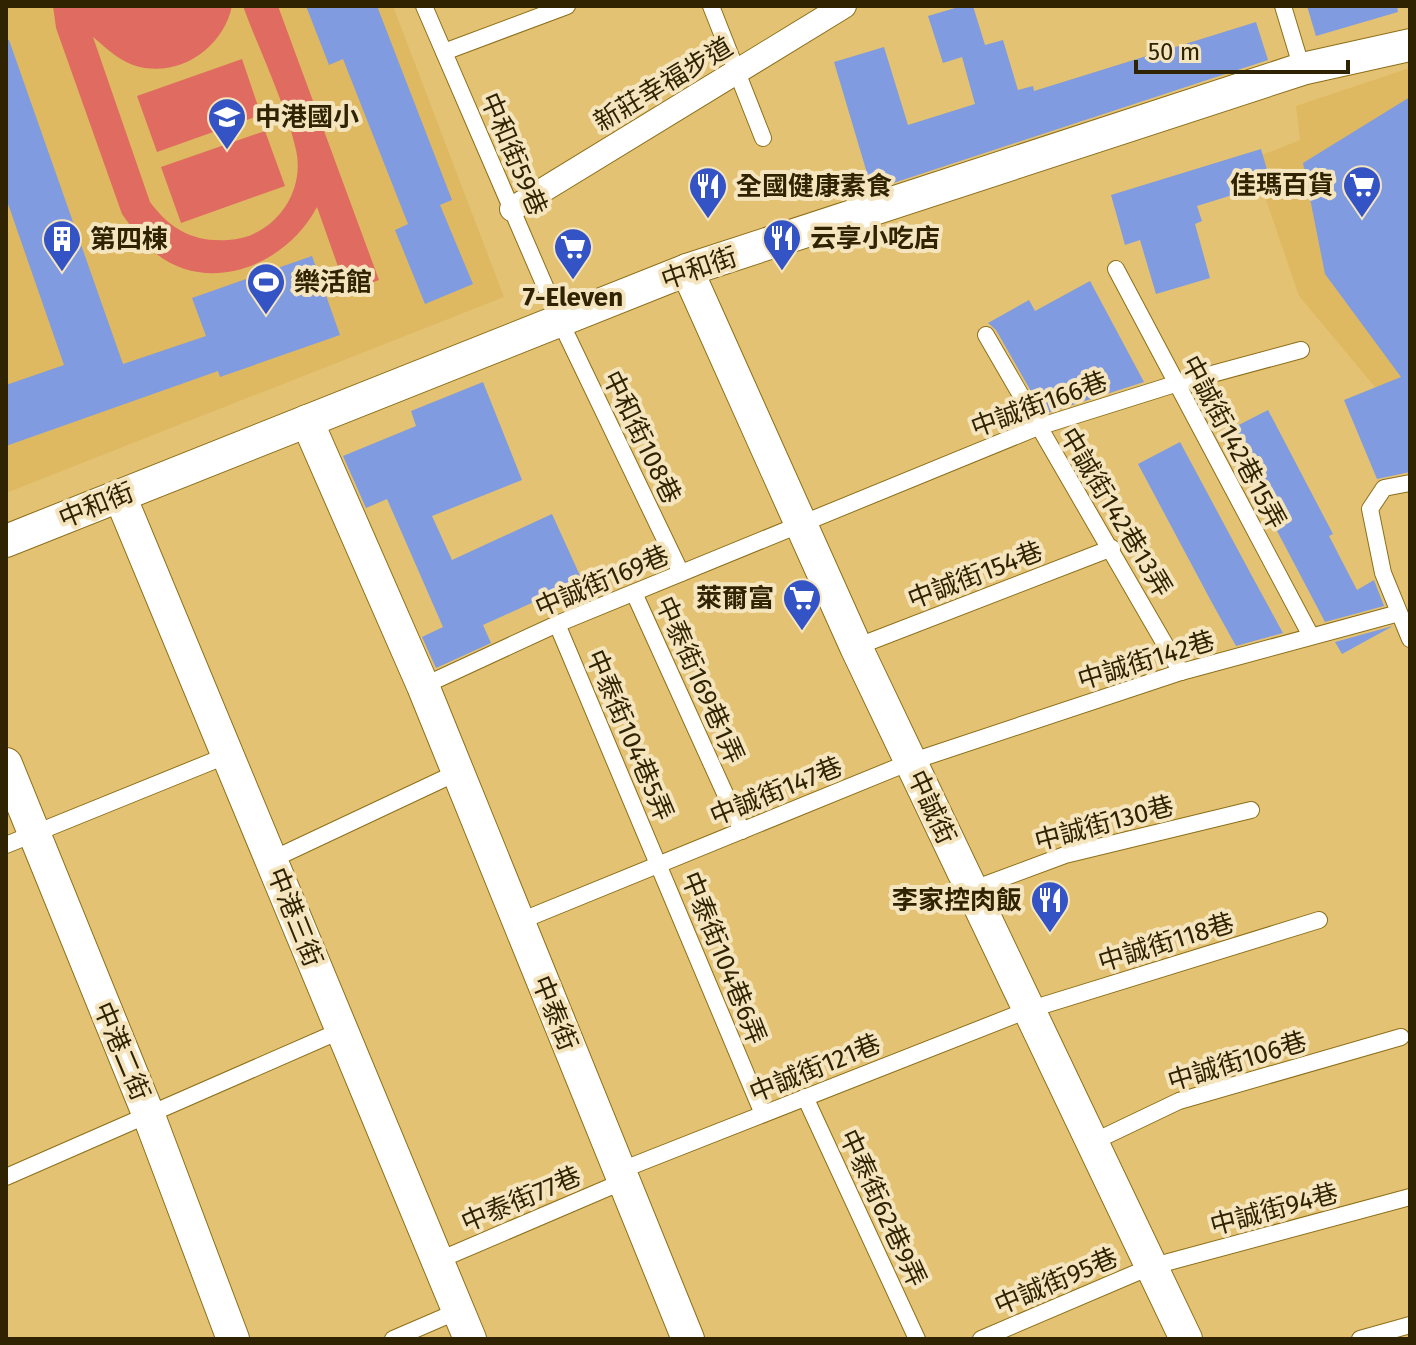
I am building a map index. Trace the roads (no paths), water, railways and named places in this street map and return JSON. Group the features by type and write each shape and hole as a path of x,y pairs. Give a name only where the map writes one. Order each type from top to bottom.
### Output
{"street":[{"name":"新莊幸福步道","path":"512,209 844,6"},
{"name":"中和街","path":"6,541 687,270 1302,69 1410,45"},
{"name":"中誠街","path":"687,270 856,647 1186,1339"},
{"name":"中泰街","path":"307,421 423,686 688,1339"},
{"name":"中港三街","path":"120,496 464,1325"},
{"name":"中港二街","path":"6,764 19,840 149,1116 233,1339"}],"lane":[{"name":"中和街59巷","path":"424,6 560,321"},
{"path":"444,52 567,6"},
{"path":"711,6 763,138"},
{"path":"1283,6 1302,69"},
{"name":"中誠街142巷15弄","path":"1116,269 1311,636"},
{"name":"中和街108巷","path":"560,321 681,573"},
{"name":"中誠街142巷13弄","path":"986,335 1181,672"},
{"name":"中誠街166巷","path":"801,524 1038,427 1175,384 1301,350"},
{"path":"1410,483 1384,488 1370,509 1383,573 1410,639"},
{"name":"中誠街169巷","path":"423,686 557,624 801,524"},
{"name":"中誠街154巷","path":"856,647 1112,548"},
{"name":"中泰街169巷1弄","path":"634,593 742,831"},
{"name":"中誠街142巷","path":"910,762 1181,672 1399,613"},
{"name":"中泰街104巷5弄","path":"557,624 660,864"},
{"path":"19,840 228,755"},
{"name":"中誠街147巷","path":"518,922 910,762"},
{"path":"271,860 456,773"},
{"name":"中誠街130巷","path":"971,890 1065,855 1251,810"},
{"name":"中泰街104巷6弄","path":"660,864 763,1114"},
{"name":"中誠街118巷","path":"1028,1010 1319,920"},
{"name":"中誠街121巷","path":"621,1176 763,1114 1028,1010"},
{"path":"6,1177 342,1030"},
{"name":"中誠街106巷","path":"1091,1143 1179,1101 1401,1037"},
{"name":"中泰街62巷9弄","path":"805,1097 917,1339"},
{"name":"中泰街77巷","path":"437,1261 621,1176"},
{"name":"中誠街94巷","path":"1150,1267 1410,1197"},
{"name":"中誠街95巷","path":"981,1339 1150,1267"},
{"path":"393,1339 464,1325"},
{"path":"1360,1339 1410,1325"}],"place":[{"name":"中港國小","path":"227,151"},
{"name":"佳瑪百貨","path":"1362,219"},
{"name":"全國健康素食","path":"708,220"},
{"name":"云享小吃店","path":"782,272"},
{"name":"第四棟","path":"62,273"},
{"name":"7-Eleven","path":"573,281"},
{"name":"樂活館","path":"266,316"},
{"name":"萊爾富","path":"802,632"},
{"name":"李家控肉飯","path":"1050,934"}]}
